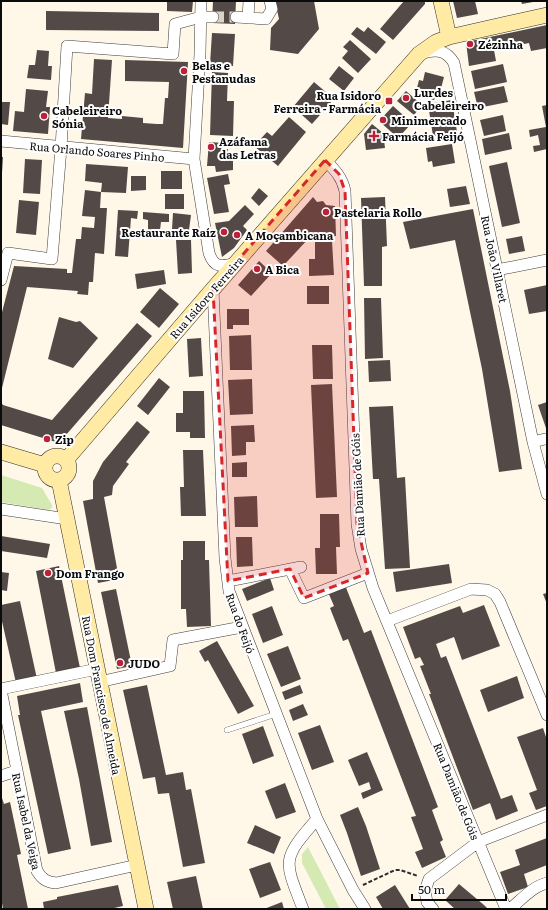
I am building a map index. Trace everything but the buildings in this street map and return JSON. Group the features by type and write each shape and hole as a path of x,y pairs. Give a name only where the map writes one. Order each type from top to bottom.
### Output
{"main road":[{"path":"441,1 449,37"},
{"name":"Rua Isidoro Ferreira","path":"66,460 235,263 419,54 436,42 449,37 547,15"},
{"path":"1,452 45,465"},
{"path":"58,456 66,460 69,468 68,472 63,478 59,480 50,478 46,474 45,465 50,458 58,456"},
{"name":"Rua Dom Francisco de Almeida","path":"59,480 146,909"}],"street":[{"path":"201,1 200,54 194,159 211,260 220,266 227,266 235,263"},
{"path":"248,18 249,1"},
{"path":"236,17 266,19 272,9 270,1"},
{"path":"1,280 8,253 52,258 61,148 67,46 173,54 174,24 201,17 212,17"},
{"name":"Rua João Villaret","path":"419,54 434,50 450,56 454,63 533,442 547,494"},
{"name":"Rua Orlando Soares Pinho","path":"1,141 61,148 194,159"},
{"name":"Rua Damião de Góis","path":"325,160 339,174 345,191 357,524 361,549 368,573 387,621 506,909"},
{"path":"497,270 547,260"},
{"name":"Rua do Feijó","path":"213,289 225,558 229,591 316,819 353,890 365,909"},
{"path":"533,442 547,439"},
{"path":"1,509 67,519"},
{"path":"228,582 295,568 304,598 368,573"},
{"path":"387,621 471,589 487,590 495,594 500,602 547,715"},
{"path":"1,689 170,666 173,640 242,627"},
{"name":"Rua Isabel da Veiga","path":"1,689 37,871 42,879 56,883 136,865"},
{"path":"1,776 16,771"},
{"path":"433,909 427,902 425,892 429,879 478,842 547,815"},
{"path":"303,909 290,876 288,860 297,841 316,819"},
{"path":"510,909 533,890 547,883"}],"lane":[{"path":"226,730 276,714"}],"path":[{"path":"353,890 395,870 400,870 429,879"}],"highlighted area":[{"path":"325,160 339,174 345,191 357,524 368,573 304,598 290,569 228,581 213,289"}],"green space":[{"path":"1,475 42,488 52,505 52,508 48,510 1,502"},
{"path":"308,847 340,909 326,909 302,863 302,854"}],"tunnel":[{"path":"213,17 236,17"}],"place":[{"name":"Zézinha","path":"470,44"},
{"name":"Belas e Pestanudas","path":"184,71"},
{"name":"Lurdes Cabeleireiro","path":"406,98"},
{"name":"Rua Isidoro Ferreira - Farmácia","path":"389,101"},
{"name":"Cabeleireiro Sónia","path":"44,116"},
{"name":"Minimercado","path":"383,120"},
{"name":"Farmácia Feijó","path":"374,136"},
{"name":"Azáfama das Letras","path":"211,147"},
{"name":"Pastelaria Rollo","path":"326,212"},
{"name":"Restaurante Raíz","path":"224,232"},
{"name":"A Moçambicana","path":"237,235"},
{"name":"A Bica","path":"257,269"},
{"name":"Zip","path":"47,439"},
{"name":"Dom Frango","path":"48,573"},
{"name":"JUDO","path":"120,663"}]}
